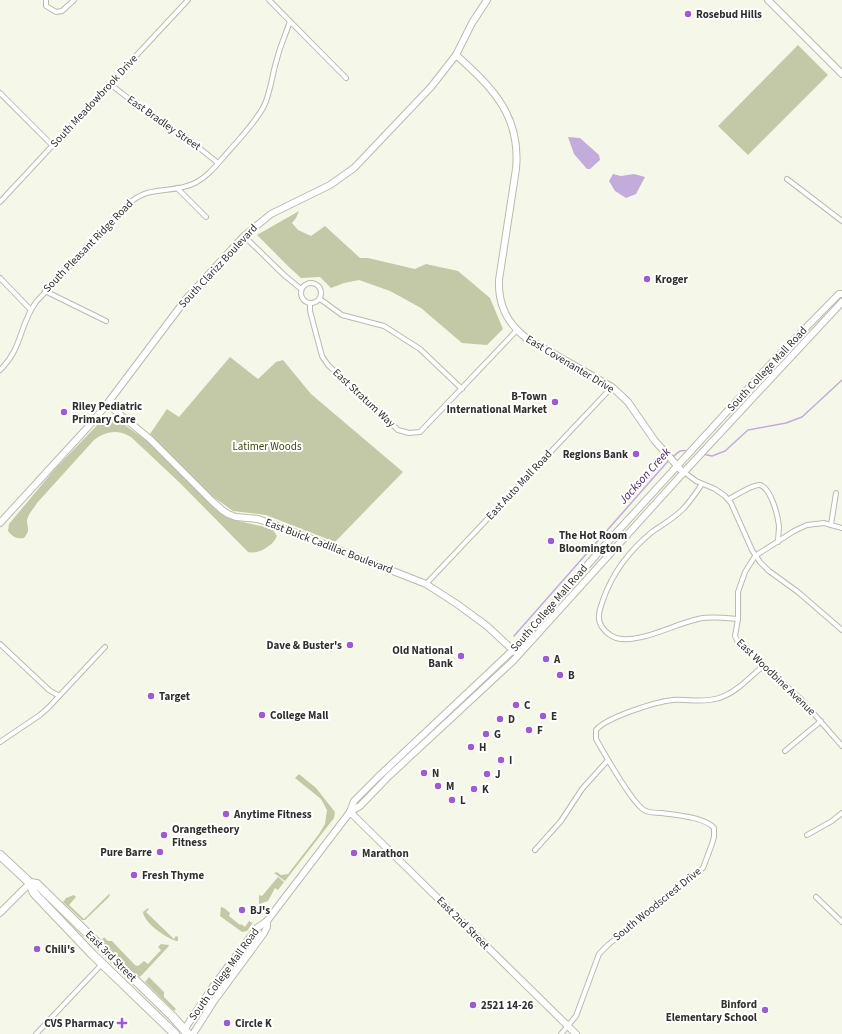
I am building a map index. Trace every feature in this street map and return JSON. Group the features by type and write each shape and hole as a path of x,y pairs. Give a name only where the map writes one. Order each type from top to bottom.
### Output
{"highway":[{"name":"East 3rd Street","path":"0,855 30,883 34,893 102,963 175,1034"},
{"name":"East 3rd Street","path":"30,883 37,884 185,1033"}],"street":[{"path":"46,0 46,6 56,12 62,11 74,0"},
{"name":"South Meadowbrook Drive","path":"0,202 188,0"},
{"path":"269,0 346,78"},
{"name":"South Clarizz Boulevard","path":"0,523 83,433 107,404 186,299 244,236 272,214 330,185 354,168 431,87 456,55 472,22 487,0"},
{"path":"768,0 842,74"},
{"name":"South Pleasant Ridge Road","path":"0,370 6,364 17,347 24,322 30,309 45,291 130,201 148,192 188,186 200,180 210,172 251,125 264,105 269,93 276,59 290,22"},
{"name":"East Covenanter Drive","path":"456,55 483,80 497,96 507,114 514,135 517,152 516,163 498,287 503,309 509,320 526,338 612,386 628,402 655,441 675,464 696,481 719,490 728,499 755,556 764,567 798,592 842,630"},
{"name":"East Bradley Street","path":"110,84 142,109 187,138 218,163"},
{"path":"0,93 52,146"},
{"path":"787,179 842,221"},
{"path":"177,188 206,217"},
{"path":"244,236 284,275 301,289"},
{"path":"0,278 30,309"},
{"path":"306,284 316,284 320,290 320,299 315,303 307,303 300,296 301,289 306,284"},
{"path":"45,291 106,321"},
{"name":"South College Mall Road","path":"185,1033 212,988 257,928 267,921 350,812 354,801 393,762 513,650 675,464 686,457 776,358 839,294 842,294"},
{"path":"320,299 342,315 384,326 420,349 462,389"},
{"name":"South College Mall Road","path":"350,812 360,806 396,770 494,681 704,450 842,302"},
{"name":"East Stratum Way","path":"310,304 310,312 322,356 328,365 398,430 409,433 420,432 517,330"},
{"path":"776,358 783,365"},
{"name":"East Auto Mall Road","path":"426,584 612,386"},
{"name":"East Buick Cadillac Boulevard","path":"107,404 150,439 211,500 228,514 236,517 258,519 426,584 487,626 518,656"},
{"path":"702,484 682,510 644,539 617,571 609,584 604,597 599,620 602,627 608,634 616,638 626,639 644,636 699,619 717,617 738,619"},
{"path":"728,499 754,486 760,485 765,488 770,496 776,512 779,526 778,542"},
{"path":"831,525 836,493"},
{"path":"755,556 807,525 820,523 842,528"},
{"path":"605,545 612,552"},
{"name":"East Woodbine Avenue","path":"755,556 745,572 739,589 738,619 735,633 736,640 801,699 842,746"},
{"path":"0,644 49,690 59,696"},
{"path":"0,742 40,715 105,646"},
{"name":"South Woodscrest Drive","path":"561,1034 576,1016 599,954 609,944 700,870 707,860 714,837 714,828 707,823 681,816 644,810 633,798 608,760 595,736 598,728 605,723 631,711 666,701 710,700 721,697 731,692 764,666"},
{"path":"785,750 821,721"},
{"path":"535,850 561,821 582,789 608,760"},
{"path":"393,762 396,770"},
{"path":"377,778 382,784"},
{"path":"368,787 372,794"},
{"name":"East 2nd Street","path":"350,812 576,1034"},
{"path":"807,835 832,821 842,813"},
{"path":"0,913 30,883"},
{"path":"816,896 842,922"},
{"name":"South College Mall Road","path":"193,1034 214,1001 264,933 267,927 267,921"},
{"path":"36,1034 102,963"}],"green space":[{"path":"798,45 828,75 748,155 718,126"},
{"path":"299,211 292,223 298,230 311,236 325,226 360,258 368,258 415,269 426,264 458,271 490,298 503,329 487,345 462,343 421,308 390,291 359,280 344,283 331,288 320,277 301,278 257,235"},
{"name":"Latimer Woods","path":"230,357 258,379 276,362 283,360 311,394 403,472 335,542 266,515 233,511 212,496 150,434 167,409 179,417"},
{"path":"105,417 115,418 147,441 221,513 234,520 273,530 277,536 273,543 261,551 252,553 248,552 180,483 131,437 117,432 108,433 94,440 37,503 27,520 28,531 24,538 17,538 13,536 8,531 9,524 54,470"},
{"path":"299,774 316,788 335,812 334,818 285,881 274,873 277,872 281,875 288,874 319,834 325,824 327,810 321,799 295,778"},
{"path":"278,877 284,882 278,890 275,888 268,901 259,904 259,895 262,896"},
{"path":"109,894 109,897 85,920 82,920 63,902 66,898 74,895 76,897 69,905 84,919"},
{"path":"221,907 230,913 229,916 240,925 241,924 245,927 249,921 252,923 254,921 247,931 242,932 220,916"},
{"path":"148,908 149,909 146,912 174,939 176,936 178,937 178,941 168,938 147,921 143,912"},
{"path":"104,937 108,941 112,941 135,965 138,966 144,961 148,964 161,950 158,947 161,944 169,945 141,976 138,977 102,940"},
{"path":"149,977 164,992 164,997 176,1009 174,1011 145,982"}],"shaded area":[{"path":"568,137 580,138 599,155 600,160 590,169 587,169 574,154"},
{"path":"613,174 621,176 634,174 645,177 636,194 626,198 615,191 609,181"}],"waterway":[{"name":"Jackson Creek","path":"703,454 712,456 725,451 748,430 786,423 802,417 842,380"},
{"name":"Jackson Creek","path":"672,458 680,451 687,451"},
{"name":"Jackson Creek","path":"514,636 669,460"}],"place":[{"name":"Rosebud Hills","path":"688,14"},
{"name":"Kroger","path":"647,279"},
{"name":"B-Town International Market","path":"555,402"},
{"name":"Riley Pediatric Primary Care","path":"64,412"},
{"name":"Regions Bank","path":"636,454"},
{"name":"The Hot Room Bloomington","path":"551,541"},
{"name":"Dave & Buster's","path":"350,645"},
{"name":"Old National Bank","path":"461,656"},
{"name":"A","path":"546,659"},
{"name":"B","path":"560,675"},
{"name":"Target","path":"151,696"},
{"name":"C","path":"516,705"},
{"name":"College Mall","path":"262,715"},
{"name":"E","path":"543,716"},
{"name":"D","path":"500,719"},
{"name":"F","path":"529,730"},
{"name":"G","path":"486,734"},
{"name":"H","path":"471,747"},
{"name":"I","path":"501,760"},
{"name":"N","path":"424,773"},
{"name":"J","path":"487,774"},
{"name":"M","path":"438,786"},
{"name":"K","path":"474,789"},
{"name":"L","path":"452,800"},
{"name":"Anytime Fitness","path":"226,814"},
{"name":"Orangetheory Fitness","path":"164,835"},
{"name":"Pure Barre","path":"160,852"},
{"name":"Marathon","path":"354,853"},
{"name":"Fresh Thyme","path":"134,875"},
{"name":"BJ's","path":"242,910"},
{"name":"Chili's","path":"37,949"},
{"name":"2521 14-26","path":"473,1005"},
{"name":"Binford Elementary School","path":"765,1010"},
{"name":"CVS Pharmacy","path":"122,1023"},
{"name":"Circle K","path":"227,1023"}]}
